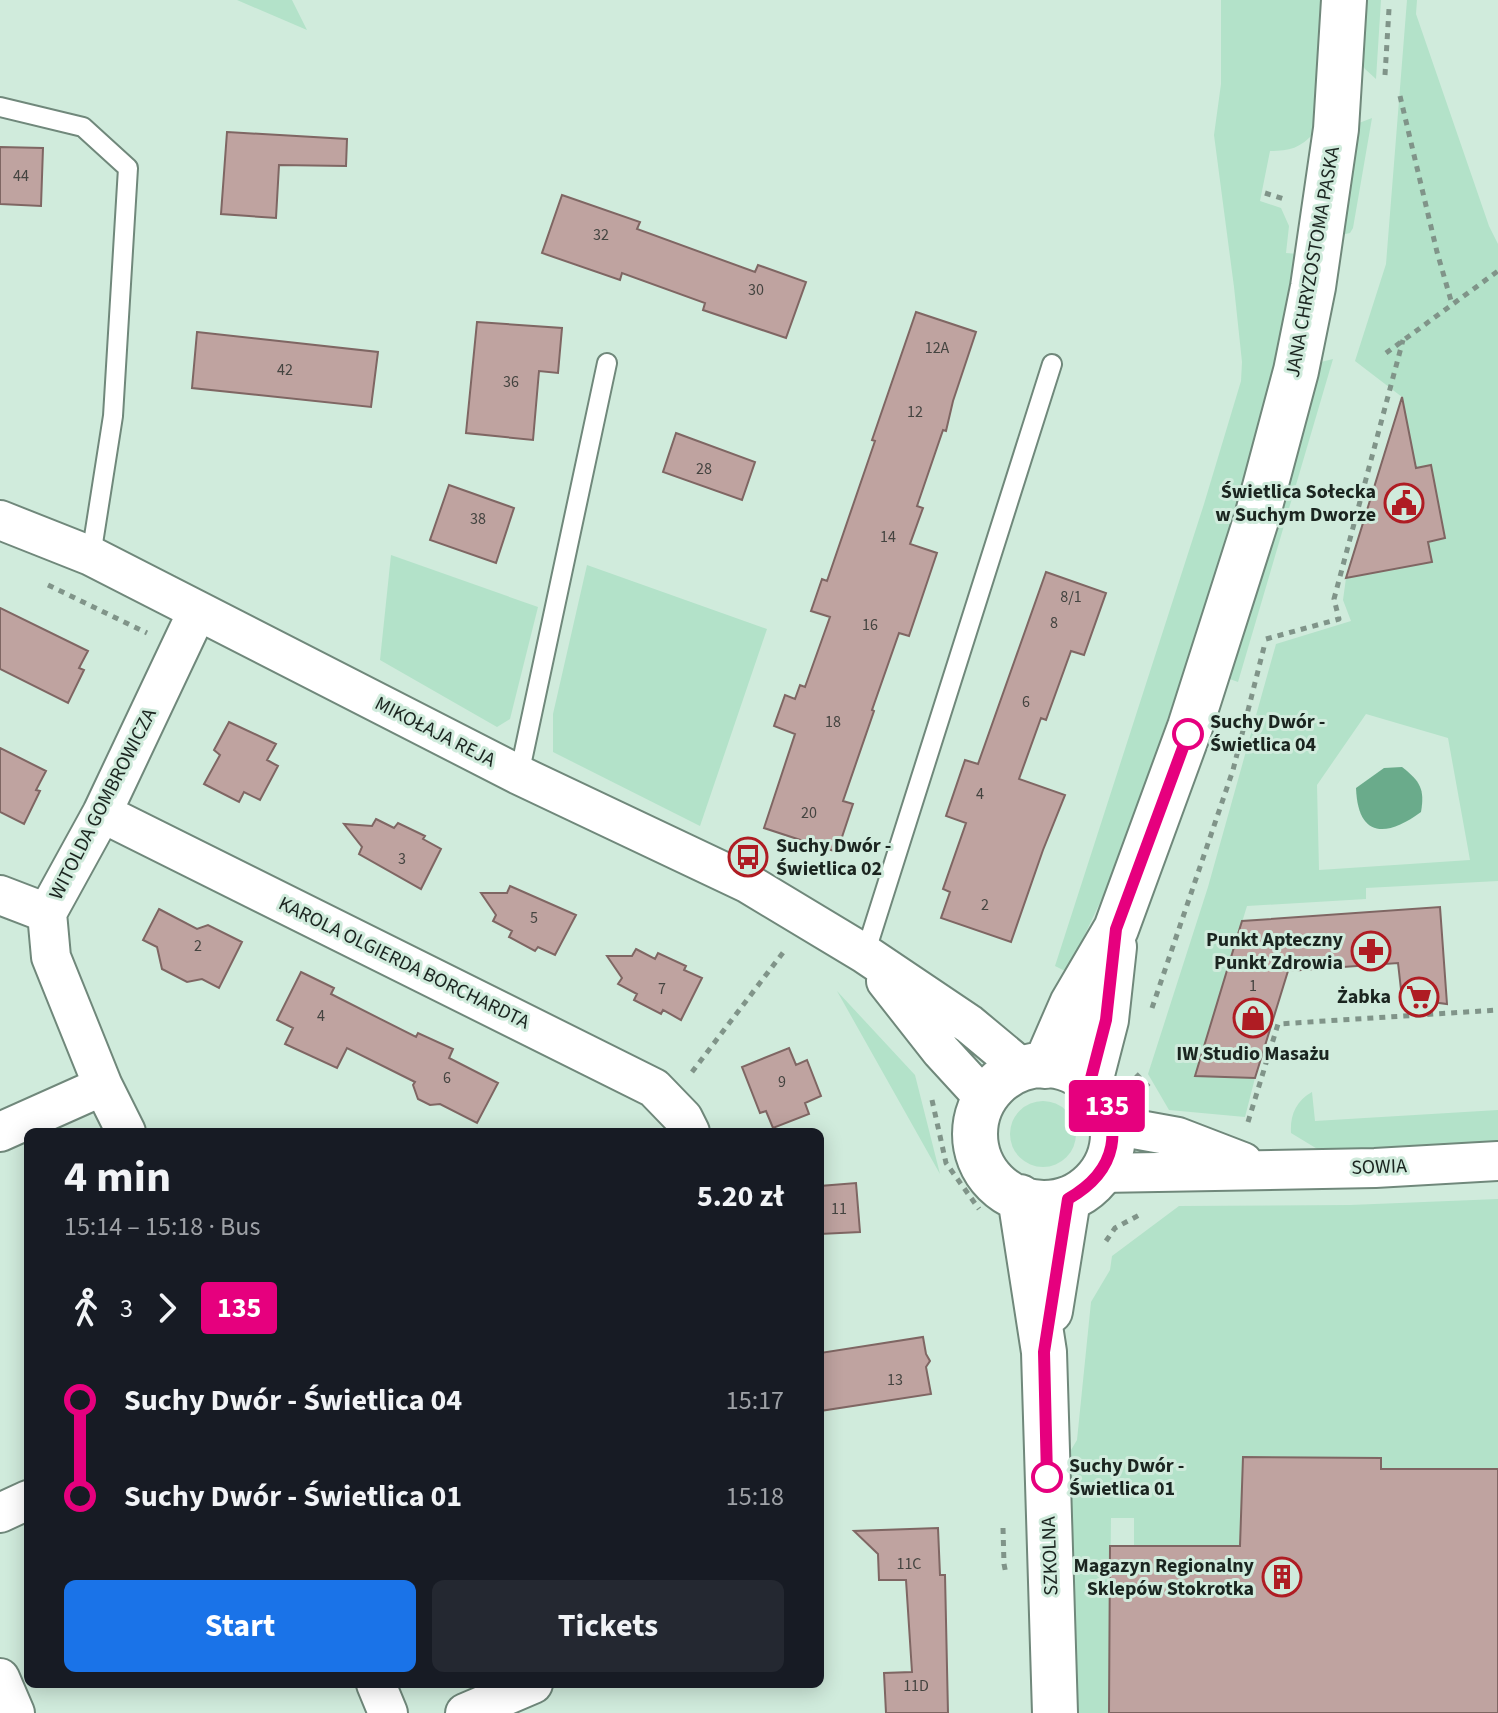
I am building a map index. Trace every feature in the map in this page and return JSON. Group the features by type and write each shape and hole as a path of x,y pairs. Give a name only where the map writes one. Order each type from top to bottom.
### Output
{"street":[{"name":"JANA CHRYZOSTOMA PASKA","path":"1034,1067 1116,929 1199,700 1257,517 1296,371 1313,287 1336,129 1344,0"},
{"name":"MIKOŁAJA REJA","path":"0,520 91,556 519,775 747,883 794,933 865,954 1034,1067"},
{"name":"WITOLDA GOMBROWICZA","path":"124,1128 103,1086 51,957 47,913 102,813 197,612"},
{"name":"KAROLA OLGIERDA BORCHARDTA","path":"102,813 654,1088 679,1117"},
{"path":"0,895 47,913"},
{"name":"JANA CHRYZOSTOMA PASKA","path":"1090,1082 1106,1020 1116,929"},
{"name":"MIKOŁAJA REJA","path":"865,954 941,1051 985,1099"},
{"path":"1034,1067 1073,1072 1090,1082 1103,1098 1112,1125 1110,1157 1084,1186 1050,1203 1001,1205 997,1185 985,1171 978,1153 975,1135 977,1116 985,1099 997,1083 1034,1067"},
{"path":"0,1132 103,1086"},
{"name":"SOWIA","path":"1112,1125 1178,1137 1260,1169"},
{"name":"SOWIA","path":"1084,1186 1260,1169 1375,1168 1498,1161"},
{"name":"SZKOLNA","path":"1044,1352 1084,1186"},
{"name":"SZKOLNA","path":"1001,1205 1044,1352 1055,1713"},
{"path":"0,1513 24,1502"},
{"path":"0,1678 15,1713"},
{"path":"378,1688 388,1713"},
{"path":"465,1713 524,1688"}],"lane":[{"path":"0,107 83,127 128,168 113,416 91,556"},
{"path":"519,775 607,363"},
{"path":"865,954 1052,364"}],"path":[{"path":"1400,96 1452,304"},
{"path":"1386,353 1498,271"},
{"path":"1266,639 1339,619 1334,599 1403,340"},
{"path":"42,582 180,649"},
{"path":"772,942 794,933"},
{"path":"794,933 798,956"},
{"path":"679,1117 794,933"},
{"path":"1262,1079 1278,1024 1498,1010"},
{"path":"930,1094 946,1163 966,1195 1001,1205"},
{"path":"1003,1520 1004,1564 1010,1586"}],"shaded area":[{"path":"237,0 292,0 307,30"},
{"path":"1221,0 1322,0 1314,133 1294,148 1270,151 1260,201 1281,208 1289,226 1286,253 1298,254 1271,390 1230,538 1115,871 1067,972 1055,966 1241,381 1242,362 1234,287 1214,135 1221,84"},
{"path":"1362,0 1381,0 1376,79 1360,60"},
{"path":"1407,0 1417,0 1416,14 1489,226 1498,244 1498,881 1366,888 1366,899 1247,906 1195,1075 1255,1078 1245,1117 1169,1110 1148,1074 1208,887 1276,644 1351,621 1343,600 1346,578 1428,542 1445,538 1431,465 1416,468 1402,397 1355,361 1386,264","holes":["1366,714 1448,738 1470,860 1319,870 1317,785"]},
{"path":"1372,118 1353,228 1350,233 1341,235 1354,133 1359,123"},
{"path":"1333,359 1238,682 1227,678 1315,370 1321,362"},
{"path":"391,555 538,607 510,719 497,727 380,660"},
{"path":"587,565 767,629 700,826 553,752 553,714"},
{"path":"1402,767 1420,786 1421,812 1386,829 1368,825 1358,805 1356,788 1384,768"},
{"path":"837,991 915,1075 940,1174"},
{"path":"1312,1092 1315,1121 1498,1110 1498,1144 1389,1151 1319,1150 1291,1133 1295,1109"},
{"path":"1043,1101 1056,1104 1066,1111 1073,1121 1076,1134 1073,1147 1066,1157 1056,1164 1043,1167 1030,1164 1020,1157 1013,1147 1010,1134 1013,1121 1020,1111 1030,1104"},
{"path":"1498,1199 1498,1469 1381,1469 1381,1458 1244,1457 1240,1546 1134,1546 1134,1518 1111,1518 1109,1713 1076,1713 1068,1455 1077,1440 1091,1302 1110,1270 1112,1256 1179,1206 1350,1205"}],"building":[{"path":"227,132 347,139 346,166 279,165 276,218 221,214"},
{"path":"0,147 43,148 41,206 0,204"},
{"path":"562,195 640,222 637,229 755,272 758,265 806,282 786,338 703,310 705,303 622,273 620,280 542,253"},
{"path":"916,312 976,332 946,431 943,430 917,506 923,508 910,544 937,553 909,636 899,633 872,710 843,801 853,804 837,852 764,828 795,734 774,726 785,695 795,699 800,685 805,687 830,617 811,611 822,579 827,581"},
{"path":"477,322 562,328 558,373 539,371 533,440 466,433"},
{"path":"197,332 378,352 371,407 192,388"},
{"name":"Świetlica Sołecka w Suchym Dworze","path":"1402,397 1416,468 1431,465 1445,538 1428,542 1432,562 1346,578"},
{"path":"676,433 755,462 742,500 663,472"},
{"path":"449,485 514,508 496,563 430,540"},
{"path":"1046,572 1106,593 1084,655 1071,651 1046,720 1041,718 1019,779 1065,795 1011,942 941,918 950,892 943,889 966,823 946,816 965,760 978,764"},
{"path":"0,608 88,651 79,668 84,670 68,703 0,669"},
{"path":"229,722 276,744 267,760 278,766 260,800 244,792 239,802 204,784 220,755 214,750"},
{"path":"0,748 46,771 24,824 0,812"},
{"path":"376,819 394,828 398,823 425,836 423,839 441,849 421,889 359,854 362,847 344,824 372,826"},
{"path":"510,886 576,915 555,955 538,947 535,951 509,937 512,931 493,921 496,915 481,893 507,893"},
{"path":"1440,907 1447,1004 1402,998 1398,963 1288,971 1255,1078 1195,1076 1242,921"},
{"path":"159,909 197,929 208,925 242,942 219,988 202,979 187,982 162,969 157,947 143,940"},
{"path":"636,949 655,959 658,953 686,966 684,970 702,978 681,1020 634,1000 637,994 618,984 622,978 607,956 632,956"},
{"path":"301,972 334,988 331,994 416,1037 418,1033 453,1049 449,1058 498,1083 477,1123 440,1104 430,1105 418,1099 413,1085 415,1082 347,1048 337,1068 285,1044 293,1028 277,1020"},
{"path":"789,1048 796,1065 807,1060 821,1096 805,1103 809,1114 773,1128 766,1111 760,1113 742,1067"},
{"path":"856,1183 860,1232 824,1234 824,1186"},
{"path":"923,1337 930,1361 926,1367 931,1394 824,1410 824,1352"},
{"name":"Magazyn Regionalny Sklepów Stokrotka","path":"1243,1457 1381,1458 1381,1469 1498,1469 1498,1713 1109,1713 1110,1546 1240,1546"},
{"path":"938,1528 940,1575 945,1575 948,1713 886,1713 884,1673 912,1672 906,1580 879,1580 878,1554 854,1531"}],"bus line":[{"name":"135","path":"1047,1477 1044,1352 1068,1199 1086,1189 1100,1175 1110,1157 1113,1137 1111,1117 1103,1098 1090,1082 1106,1020 1116,929 1188,734"}],"place":[{"name":"Świetlica Sołecka w Suchym Dworze","path":"1404,503"},
{"name":"Suchy Dwór - Świetlica 04","path":"1188,734"},
{"name":"Suchy Dwór - Świetlica 02","path":"748,857"},
{"name":"Punkt Apteczny Punkt Zdrowia","path":"1371,951"},
{"name":"Żabka","path":"1419,997"},
{"name":"IW Studio Masażu","path":"1253,1018"},
{"name":"Suchy Dwór - Świetlica 01","path":"1047,1477"},
{"name":"Magazyn Regionalny Sklepów Stokrotka","path":"1282,1577"}]}
